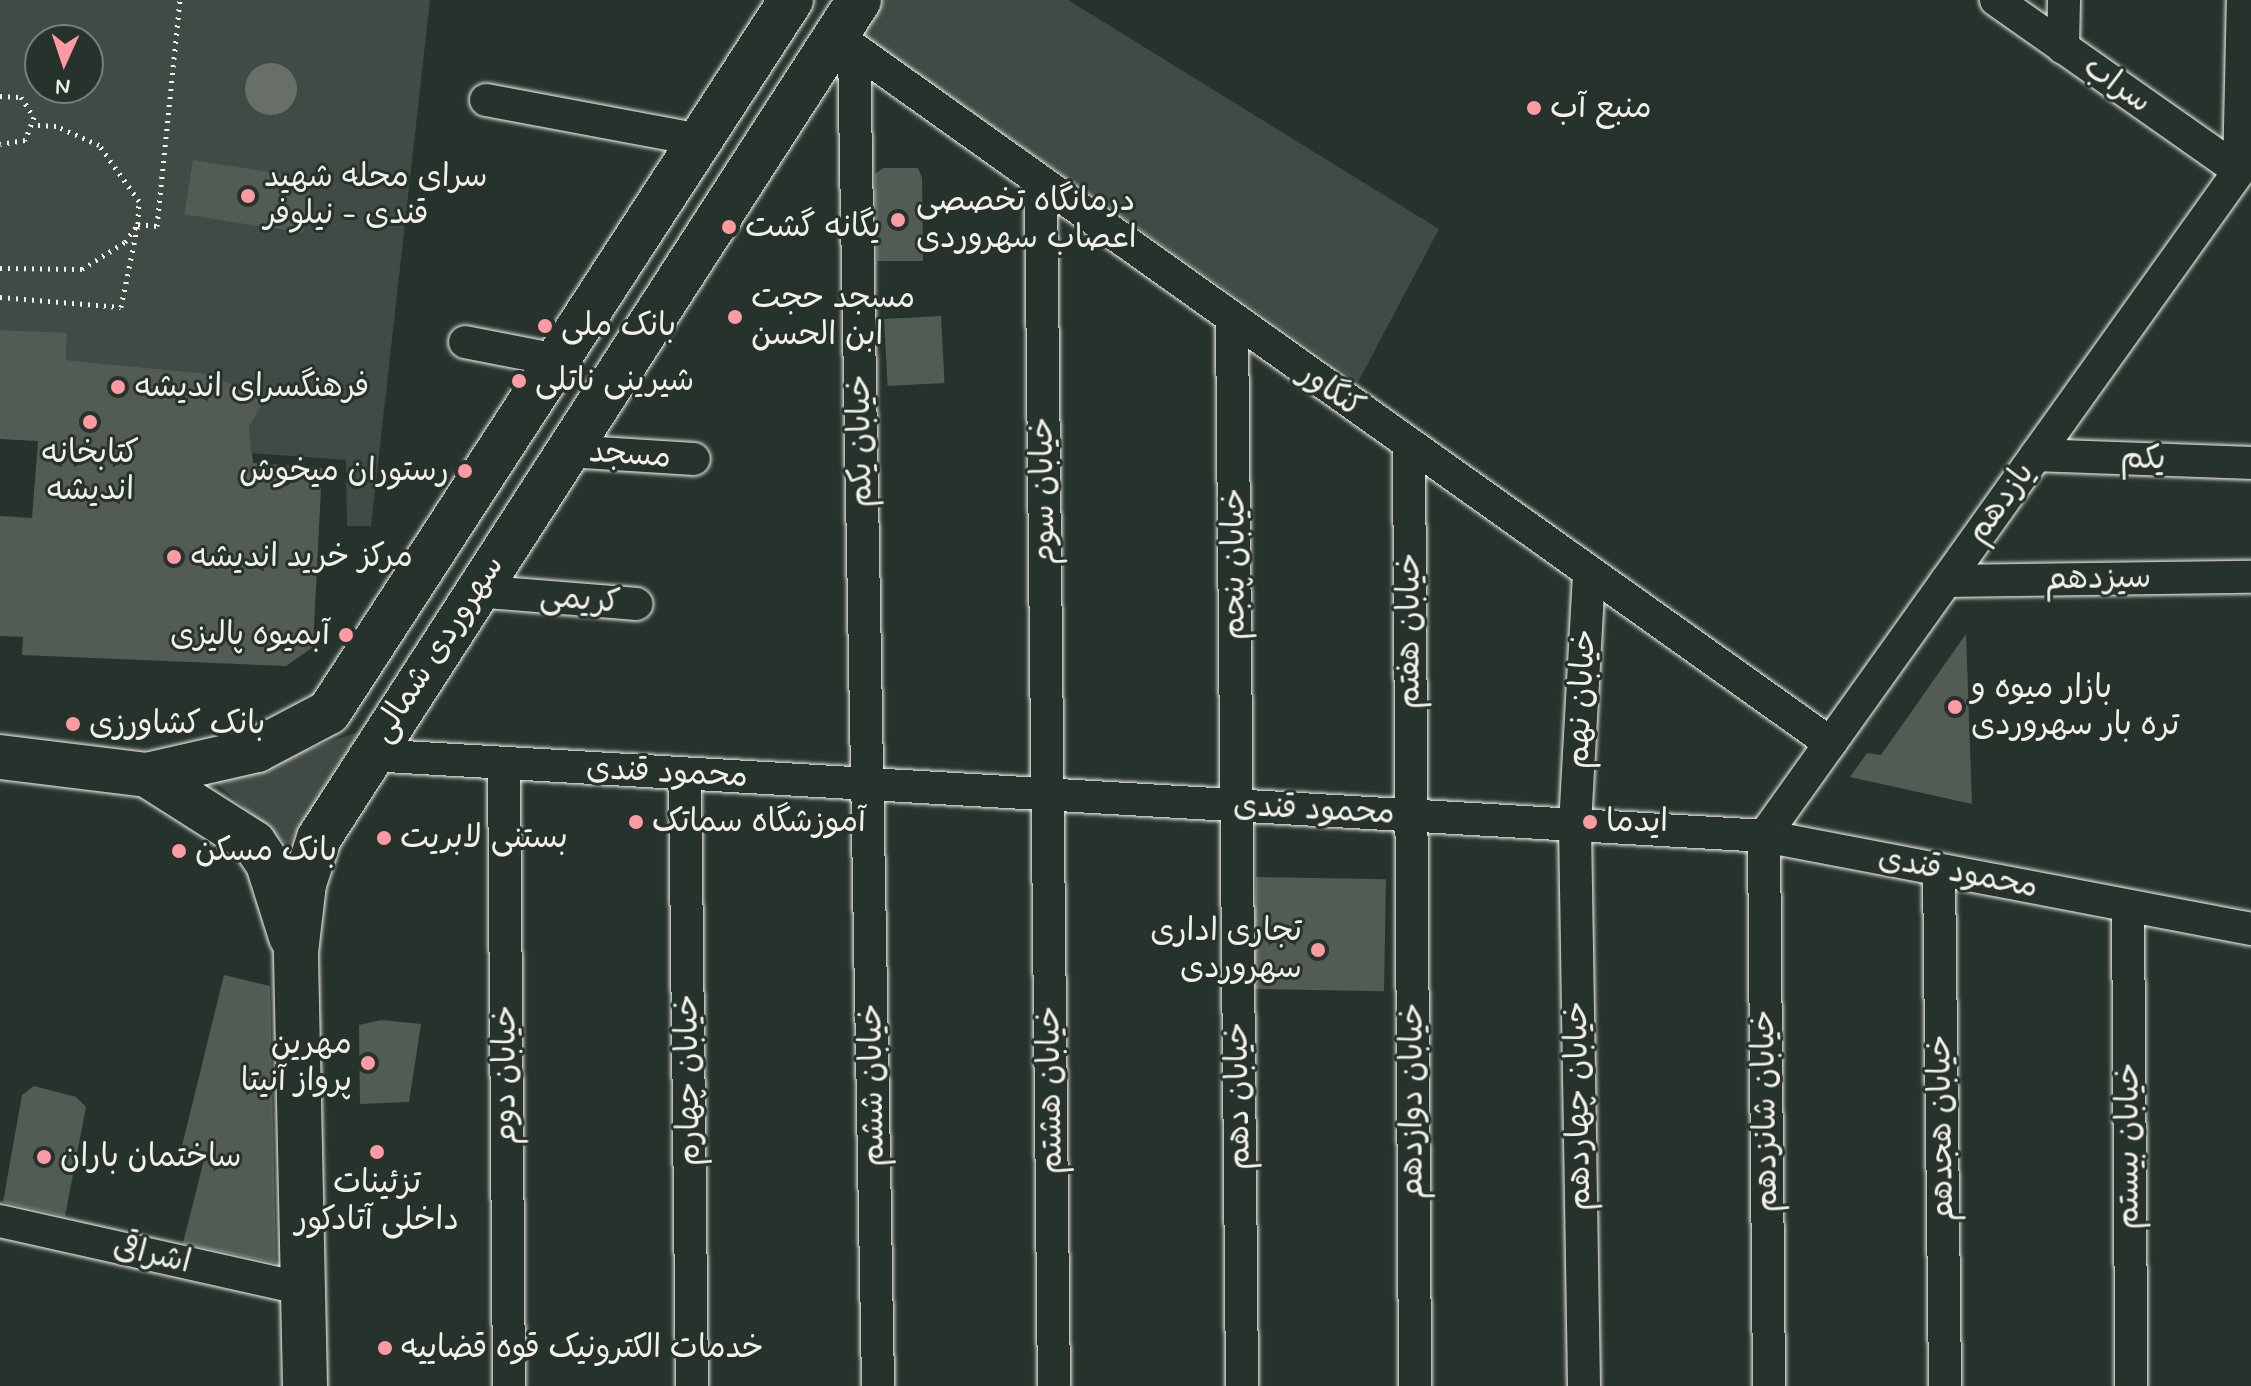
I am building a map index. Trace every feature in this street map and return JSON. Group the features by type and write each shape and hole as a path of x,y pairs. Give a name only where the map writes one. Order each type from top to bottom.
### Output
{"main road":[{"name":"سهروردی شمالی","path":"147,775 257,750 329,712 791,0"},
{"name":"سهروردی شمالی","path":"305,1386 296,952 308,866 369,755 475,591 845,43 859,0"},
{"path":"0,757 147,775 254,843 268,864 296,952"}],"street":[{"name":"سراب","path":"1996,0 2245,171"},
{"path":"2063,48 2064,0"},
{"path":"2243,0 2245,171"},
{"name":"کنگاور","path":"845,43 1041,188 1830,743"},
{"name":"خیابان یکم","path":"845,43 867,784"},
{"path":"486,100 700,140"},
{"name":"یازدهم","path":"1764,836 2036,455 2245,171"},
{"name":"خیابان سوم","path":"1041,188 1048,795"},
{"name":"خیابان پنجم","path":"1232,322 1237,806"},
{"path":"465,342 558,360"},
{"name":"خیابان هفتم","path":"1409,446 1411,816"},
{"name":"مسجد","path":"567,451 694,459"},
{"name":"یکم","path":"2036,455 2251,463"},
{"name":"خیابان نهم","path":"1575,825 1589,573"},
{"name":"سیزدهم","path":"1946,581 2251,577"},
{"name":"کریمی","path":"475,591 636,604"},
{"name":"محمود قندی","path":"369,755 1764,836 2251,929"},
{"name":"خیابان دوم","path":"504,763 509,1386"},
{"name":"خیابان چهارم","path":"685,774 692,1386"},
{"name":"خیابان ششم","path":"867,784 878,1386"},
{"name":"خیابان هشتم","path":"1048,795 1054,1386"},
{"name":"خیابان دهم","path":"1237,806 1242,1386"},
{"name":"خیابان دوازدهم","path":"1411,816 1415,1386"},
{"name":"خیابان چهاردهم","path":"1575,825 1584,1386"},
{"name":"خیابان شانزدهم","path":"1764,836 1769,1386"},
{"name":"خیابان هجدهم","path":"1939,870 1945,1386"},
{"name":"خیابان بیستم","path":"2128,906 2131,1386"},
{"name":"اشراقی","path":"0,1221 303,1289"}],"path":[{"path":"138,224 157,226 180,0"},
{"path":"0,96 27,102 34,125"},
{"path":"0,297 121,307 138,224 139,201 99,145 56,126 34,125"},
{"path":"0,144 17,144 34,125"},
{"path":"0,268 82,269 125,242 138,224"}],"shaded area":[{"path":"0,0 430,0 371,526 347,526 346,460 252,453 249,427 263,400 210,374 66,360 67,334 0,330"},
{"path":"880,0 1068,0 1439,229 1358,382 858,32"},
{"path":"271,63 289,71 297,89 289,107 271,115 253,107 245,89 253,71"},
{"path":"359,732 288,846 213,780"}],"building":[{"name":"سرای محله شهید قندی - نیلوفر","path":"193,160 312,179 303,233 184,214"},
{"name":"درمانگاه تخصصی اعصاب سهروردی","path":"883,168 918,168 922,178 923,261 877,261 875,174"},
{"path":"941,316 945,383 888,386 884,319"},
{"name":"مرکز خرید اندیشه","path":"0,330 67,333 66,360 210,374 264,400 249,427 253,463 322,468 313,647 286,666 22,655 23,637 0,636 0,516 32,518 38,441 0,439"},
{"name":"بازار میوه و تره بار سهروردی","path":"1966,634 1972,804 1850,777 1867,753 1881,755"},
{"name":"تجاری اداری سهروردی","path":"1256,877 1386,879 1384,991 1254,989"},
{"path":"224,975 270,986 276,1263 183,1243 205,1156 181,1150"},
{"path":"381,1020 421,1024 409,1102 360,1104 359,1025"},
{"name":"ساختمان باران","path":"34,1086 76,1097 86,1107 65,1216 3,1202 22,1095"}],"place":[{"name":"منبع آب","path":"1534,108"},
{"name":"سرای محله شهید قندی - نیلوفر","path":"248,196"},
{"name":"درمانگاه تخصصی اعصاب سهروردی","path":"898,220"},
{"name":"یگانه گشت","path":"729,227"},
{"name":"مسجد حجت ابن الحسن","path":"735,317"},
{"name":"بانک ملی","path":"545,326"},
{"name":"شیرینی ناتلی","path":"519,381"},
{"name":"فرهنگسرای اندیشه","path":"118,387"},
{"name":"کتابخانه اندیشه","path":"90,422"},
{"name":"رستوران میخوش","path":"465,471"},
{"name":"مرکز خرید اندیشه","path":"174,557"},
{"name":"آبمیوه پالیزی","path":"346,635"},
{"name":"بازار میوه و تره بار سهروردی","path":"1955,707"},
{"name":"بانک کشاورزی","path":"73,724"},
{"name":"آموزشگاه سماتک","path":"636,822"},
{"name":"ایدما","path":"1590,822"},
{"name":"بستنی لابریت","path":"384,838"},
{"name":"بانک مسکن","path":"179,851"},
{"name":"تجاری اداری سهروردی","path":"1318,950"},
{"name":"مهرین پرواز آنیتا","path":"368,1063"},
{"name":"تزئینات داخلی آتادکور","path":"377,1152"},
{"name":"ساختمان باران","path":"44,1157"},
{"name":"خدمات الکترونیک قوه قضاییه","path":"385,1348"}]}
